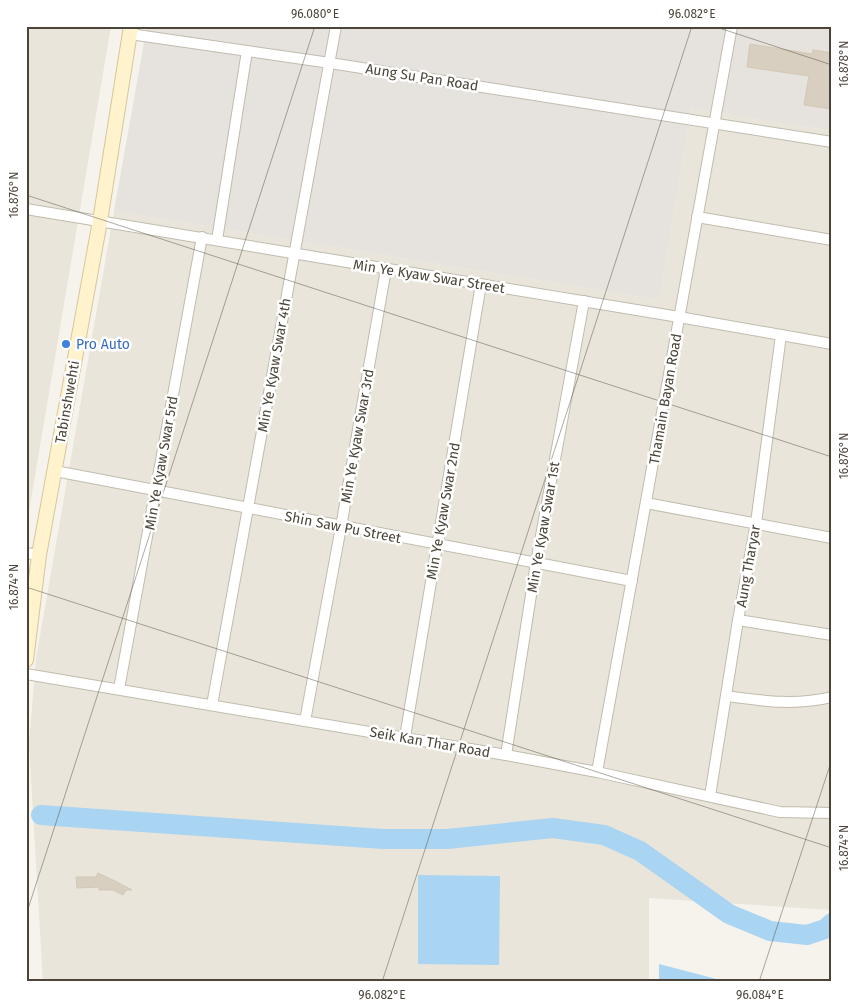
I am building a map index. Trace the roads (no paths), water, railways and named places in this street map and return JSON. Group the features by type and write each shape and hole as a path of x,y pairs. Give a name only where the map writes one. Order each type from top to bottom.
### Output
{"main road":[{"name":"Tabinshwehti","path":"26,660 33,554 55,471 100,221 130,30"}],"street":[{"name":"Min Ye Kyaw Swar 4th","path":"212,704 336,26"},
{"name":"Thamain Bayan Road","path":"597,772 732,26"},
{"name":"Aung Su Pan Road","path":"130,30 247,51 330,62 832,142"},
{"path":"217,240 247,51"},
{"name":"Min Ye Kyaw Swar Street","path":"26,209 679,316 832,344"},
{"path":"697,217 832,240"},
{"name":"Min Ye Kyaw Swar 5rd","path":"119,689 202,237"},
{"name":"Min Ye Kyaw Swar 3rd","path":"305,721 386,269"},
{"name":"Min Ye Kyaw Swar 2nd","path":"405,738 481,284"},
{"name":"Min Ye Kyaw Swar 1st","path":"506,755 536,563 584,301"},
{"name":"Aung Tharyar","path":"710,796 738,620 756,523 781,335"},
{"name":"Shin Saw Pu Street","path":"55,471 632,581"},
{"path":"646,504 832,538"},
{"path":"738,620 832,635"},
{"name":"Seik Kan Thar Road","path":"26,674 506,755 597,772 780,812 832,813"},
{"path":"726,696 776,703 814,701 832,697"}],"water":[{"path":"418,875 500,876 499,965 418,964"},
{"path":"659,964 728,982 659,982"}],"waterway":[{"path":"41,815 383,839 447,839 553,828 604,835 640,851 729,914 770,931 807,935 825,929 832,923"}],"place":[{"name":"Pro Auto","path":"66,344"}]}
